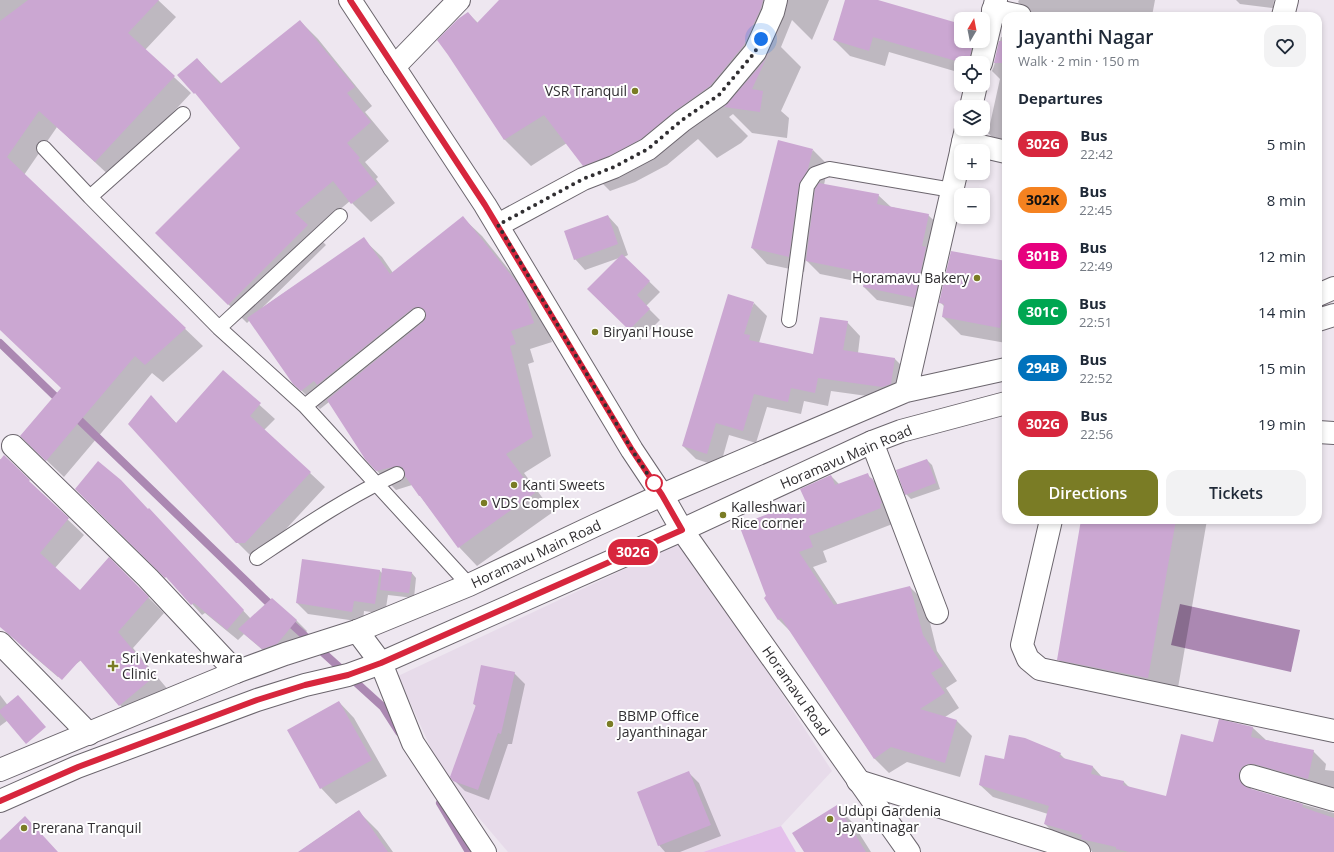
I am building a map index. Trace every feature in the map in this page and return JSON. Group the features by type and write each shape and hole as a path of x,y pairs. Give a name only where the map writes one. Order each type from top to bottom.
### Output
{"street":[{"name":"Horamavu Road","path":"350,0 498,225 632,450 662,495 682,530 909,852"},
{"path":"394,66 459,0"},
{"path":"498,225 583,179 614,167 648,149 682,120 719,95 755,52 773,12 776,0"},
{"path":"1284,12 1287,0"},
{"path":"983,56 995,5 1011,12"},
{"path":"990,149 1002,151"},
{"path":"906,391 954,180"},
{"path":"1322,292 1334,288"},
{"path":"1322,319 1334,315"},
{"name":"Horamavu Main Road","path":"0,770 236,672 285,654 357,631 469,585 662,495 906,391 1002,370"},
{"name":"Horamavu Main Road","path":"0,801 78,767 257,700 305,685 348,675 381,663 682,530 901,430 1002,404"},
{"path":"1322,432 1334,433"},
{"path":"872,442 937,613"},
{"path":"13,446 148,578 236,672"},
{"path":"1050,524 1022,645 1028,659 1040,669 1334,731"},
{"path":"357,631 381,663 413,743 485,852"},
{"path":"0,643 89,734"},
{"path":"1251,776 1334,800"},
{"path":"858,781 1049,841 1079,852"}],"lane":[{"path":"90,197 183,114"},
{"path":"44,148 219,328 305,406 469,585"},
{"path":"789,320 807,186 814,174 829,169 952,190"},
{"path":"219,328 340,216"},
{"path":"305,406 418,315"},
{"path":"256,558 317,518 397,474"}],"shaded area":[{"name":"BBMP Office Jayanthinagar","path":"680,543 727,609 832,771 781,826 703,852 508,852 444,777 398,676"},
{"path":"1180,604 1300,630 1291,672 1171,645"},
{"path":"781,826 796,852 703,852"}],"building":[{"path":"28,0 159,0 128,33 175,76 95,162 39,111 7,157 186,328 145,365 135,356 46,461 20,436 61,388 0,330 0,21"},
{"name":"VSR Tranquil","path":"499,0 763,0 761,8 744,45 710,86 675,111 641,139 609,156 583,166 544,115 504,140 437,40 458,19 468,12 477,23"},
{"path":"845,0 878,0 954,22 954,48 972,48 970,56 954,56 954,60 873,37 869,51 833,40"},
{"path":"300,20 355,87 347,93 371,122 347,143 360,158 358,160 377,184 351,204 333,181 295,213 308,225 228,305 155,233 240,148 195,93 194,94 177,75 197,58 220,84"},
{"path":"775,39 752,89 763,91 760,112 724,107 765,60"},
{"path":"999,41 1002,41 1002,63 994,63"},
{"path":"778,140 813,149 808,169 799,185 789,257 751,248"},
{"path":"819,183 879,194 877,204 929,214 922,246 926,247 915,298 863,287 866,273 806,261 815,189"},
{"path":"608,215 618,244 574,260 564,231"},
{"path":"463,216 519,285 525,295 534,323 511,331 516,344 510,346 533,437 506,454 535,493 458,548 405,476 405,471 402,467 397,466 376,471 365,459 327,400 423,322 426,318 424,309 417,307 413,308 317,385 314,381 301,391 293,384 247,318 364,237 390,274"},
{"name":"Horamavu Bakery","path":"951,251 1002,260 1002,317 1000,328 942,317 944,304 939,303"},
{"path":"622,254 650,281 637,295 650,309 629,330 587,289"},
{"path":"728,294 754,302 744,334 750,335 749,340 813,354 820,317 848,321 843,350 895,358 891,384 882,387 818,378 815,393 791,388 788,402 754,394 743,431 716,423 707,454 682,446"},
{"path":"223,370 261,403 250,416 311,472 245,543 236,543 128,424 151,395 176,423"},
{"path":"4,455 30,480 29,481 69,518 40,553 80,590 109,557 149,597 118,632 155,676 119,706 80,660 62,680 0,627 0,460"},
{"path":"927,459 936,483 905,495 896,470"},
{"path":"98,461 121,480 148,509 149,508 244,610 227,630 194,603 191,605 166,577 165,578 75,489"},
{"path":"868,473 870,479 872,478 882,503 880,504 881,508 809,536 813,547 799,552 834,605 910,586 923,635 943,666 931,673 945,693 920,709 957,720 945,763 891,747 874,759 781,618 778,620 764,598 766,596 739,525 805,500 800,489 831,475 835,485"},
{"path":"1080,524 1175,524 1148,678 1057,660"},
{"path":"302,559 380,570 375,604 354,601 352,612 296,603"},
{"path":"382,568 412,572 409,593 380,590"},
{"path":"272,598 297,620 277,644 262,649 238,629"},
{"path":"481,665 515,672 501,734 498,733 478,790 453,781 450,777 476,705 473,704"},
{"path":"18,695 46,727 26,744 0,713 0,710"},
{"path":"339,701 372,760 320,789 287,730"},
{"path":"1219,719 1253,727 1251,737 1314,750 1308,779 1254,764 1248,764 1242,767 1239,773 1239,779 1242,784 1248,788 1303,804 1302,807 1334,818 1334,852 1129,852 1116,849 1116,847 1081,839 1082,835 1044,824 1049,806 979,785 985,755 1004,759 1009,735 1025,738 1061,753 1059,757 1093,766 1091,774 1124,781 1123,785 1166,796 1181,734 1213,742"},
{"path":"689,771 711,825 658,846 637,792"},
{"name":"Udupi Gardenia Jayantinagar","path":"837,805 866,852 804,852 792,833"},
{"path":"359,810 388,852 298,852"},
{"name":"Prerana Tranquil","path":"25,816 58,852 0,852 0,840"}],"waterway":[{"path":"0,343 62,403"},
{"path":"73,414 275,609"},
{"path":"285,618 383,707 399,732"},
{"path":"440,803 469,852"}],"bus line":[{"name":"302G","path":"0,801 78,767 257,700 305,685 348,675 381,663 682,530 662,495 632,450 485,205 350,0"}],"place":[{"name":"VSR Tranquil","path":"635,91"},
{"name":"Horamavu Bakery","path":"977,278"},
{"name":"Biryani House","path":"595,332"},
{"name":"Kanti Sweets","path":"514,485"},
{"name":"VDS Complex","path":"484,503"},
{"name":"Kalleshwari Rice corner","path":"723,515"},
{"name":"Sri Venkateshwara Clinic","path":"113,666"},
{"name":"BBMP Office Jayanthinagar","path":"610,724"},
{"name":"Udupi Gardenia Jayantinagar","path":"830,819"},
{"name":"Prerana Tranquil","path":"24,828"}],"route":[{"path":"654,483 632,450 498,225 583,179 614,167 648,149 682,120 719,95 755,52 761,39"}]}
